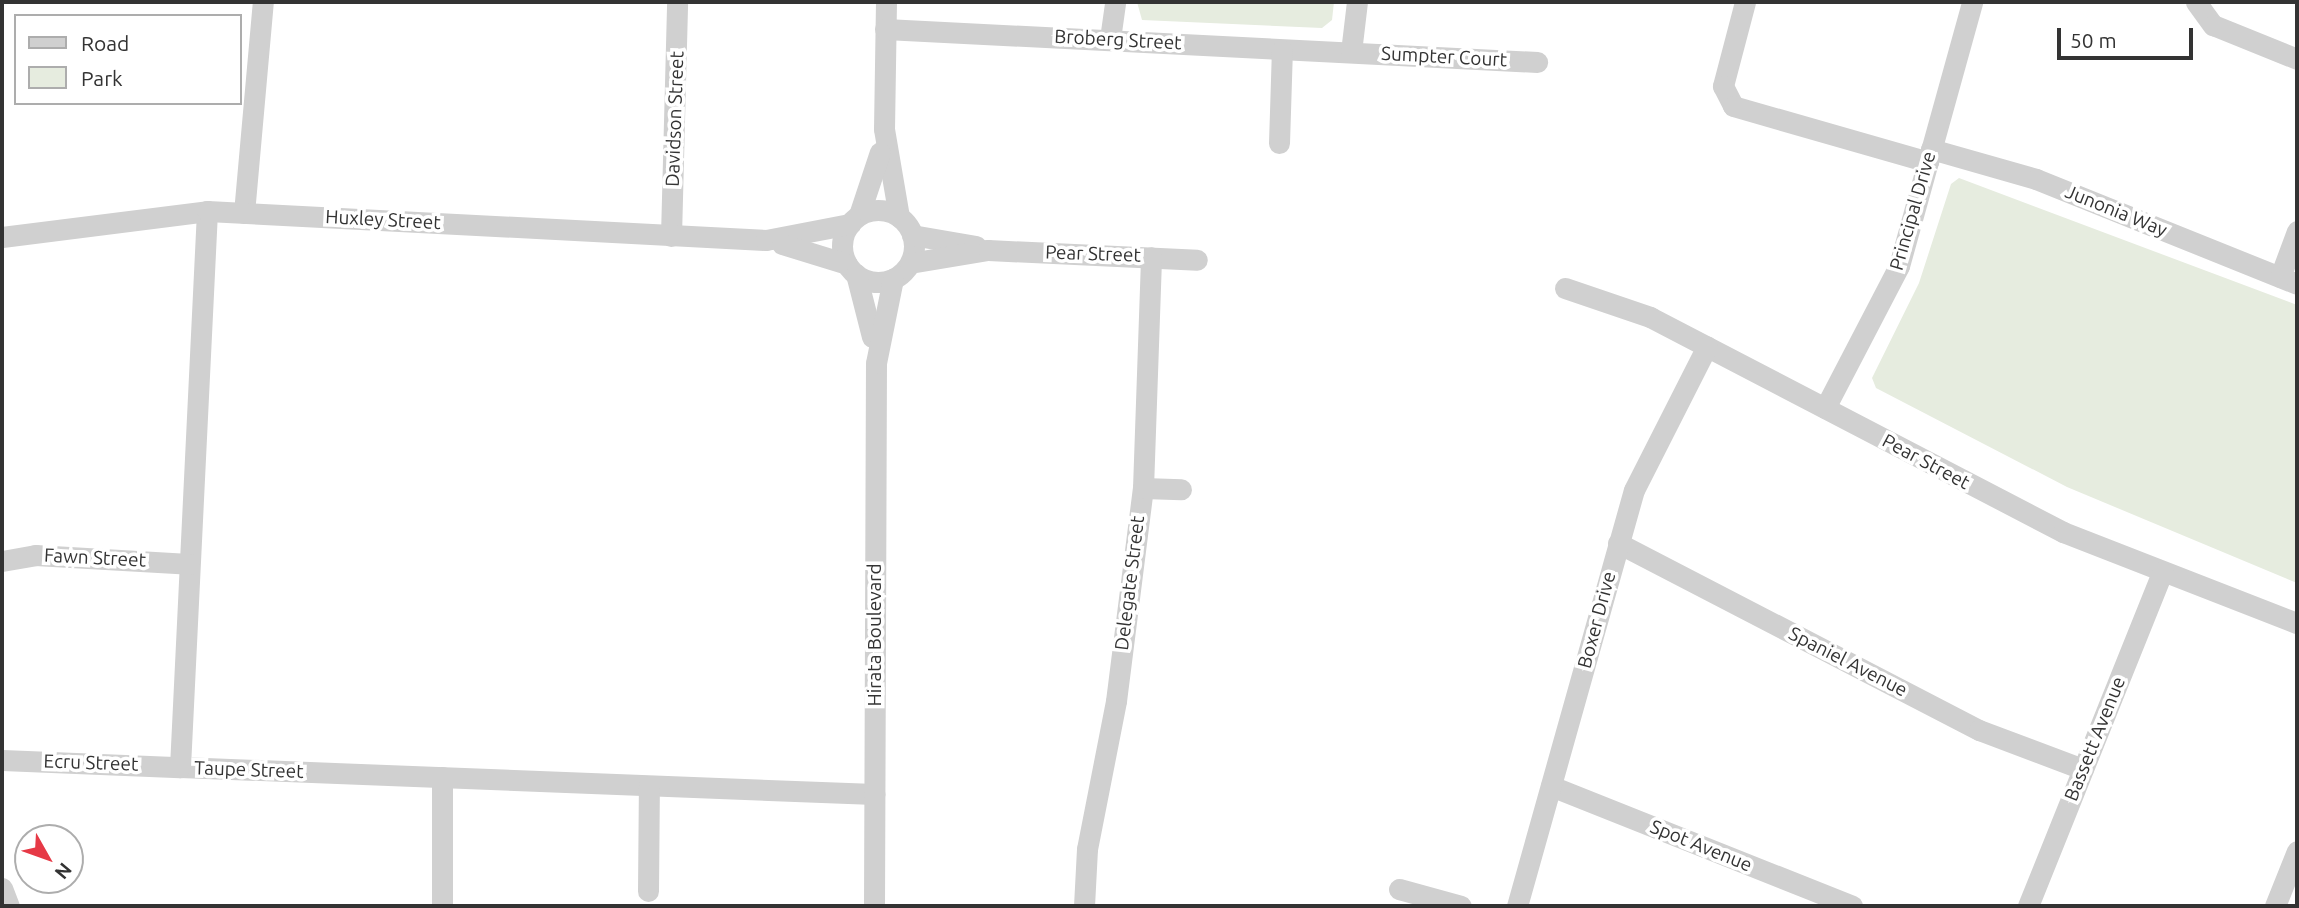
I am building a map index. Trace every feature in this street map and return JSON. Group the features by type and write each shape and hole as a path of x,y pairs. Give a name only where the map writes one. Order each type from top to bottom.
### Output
{"street":[{"path":"244,213 263,2"},
{"name":"Davidson Street","path":"671,236 677,2"},
{"path":"884,129 899,217 912,234 910,263 893,279 870,281 851,269 842,247 875,179 884,129 886,2"},
{"path":"1110,39 1115,2"},
{"path":"1351,52 1357,2"},
{"name":"Junonia Way","path":"1745,2 1723,86 1733,106 1930,155 2024,175 2288,280"},
{"name":"Principal Drive","path":"1825,408 1889,290 1972,2"},
{"path":"2196,2 2213,25 2297,59"},
{"name":"Broberg Street","path":"885,29 1351,52"},
{"path":"1279,143 1282,50"},
{"name":"Sumpter Court","path":"1351,52 1537,62"},
{"path":"854,219 882,210 899,217"},
{"name":"Huxley Street","path":"2,237 207,211 766,240 854,219"},
{"name":"Taupe Street","path":"207,211 180,767 874,794"},
{"path":"2288,280 2297,231"},
{"name":"Pear Street","path":"912,234 988,250 1197,260"},
{"name":"Huxley Street","path":"766,240 851,269"},
{"name":"Pear Street","path":"910,263 988,250"},
{"name":"Delegate Street","path":"1084,906 1087,849 1116,701 1143,488 1151,257"},
{"name":"Hirata Boulevard","path":"851,269 876,363"},
{"name":"Hirata Boulevard","path":"874,906 876,363 893,279"},
{"name":"Pear Street","path":"1565,288 1650,317 2030,516 2162,572 2296,622"},
{"name":"Boxer Drive","path":"1517,906 1618,543 1644,463 1707,346"},
{"path":"1143,488 1181,489"},
{"name":"Spaniel Avenue","path":"1618,543 1979,730 2083,769"},
{"name":"Fawn Street","path":"2,561 35,555 189,564"},
{"name":"Bassett Avenue","path":"2028,906 2162,572"},
{"name":"Ecru Street","path":"2,760 180,767"},
{"path":"442,777 442,906"},
{"path":"648,891 649,786"},
{"name":"Spot Avenue","path":"1551,786 1813,899 1852,906"},
{"path":"2275,906 2297,851"},
{"path":"2,889 9,906"},
{"path":"1399,889 1461,906"}],"green space":[{"path":"1137,2 1334,2 1332,20 1322,28 1142,20"},
{"path":"1959,178 2297,305 2297,583 2067,487 1876,388 1872,378 1919,283 1951,184"}]}
